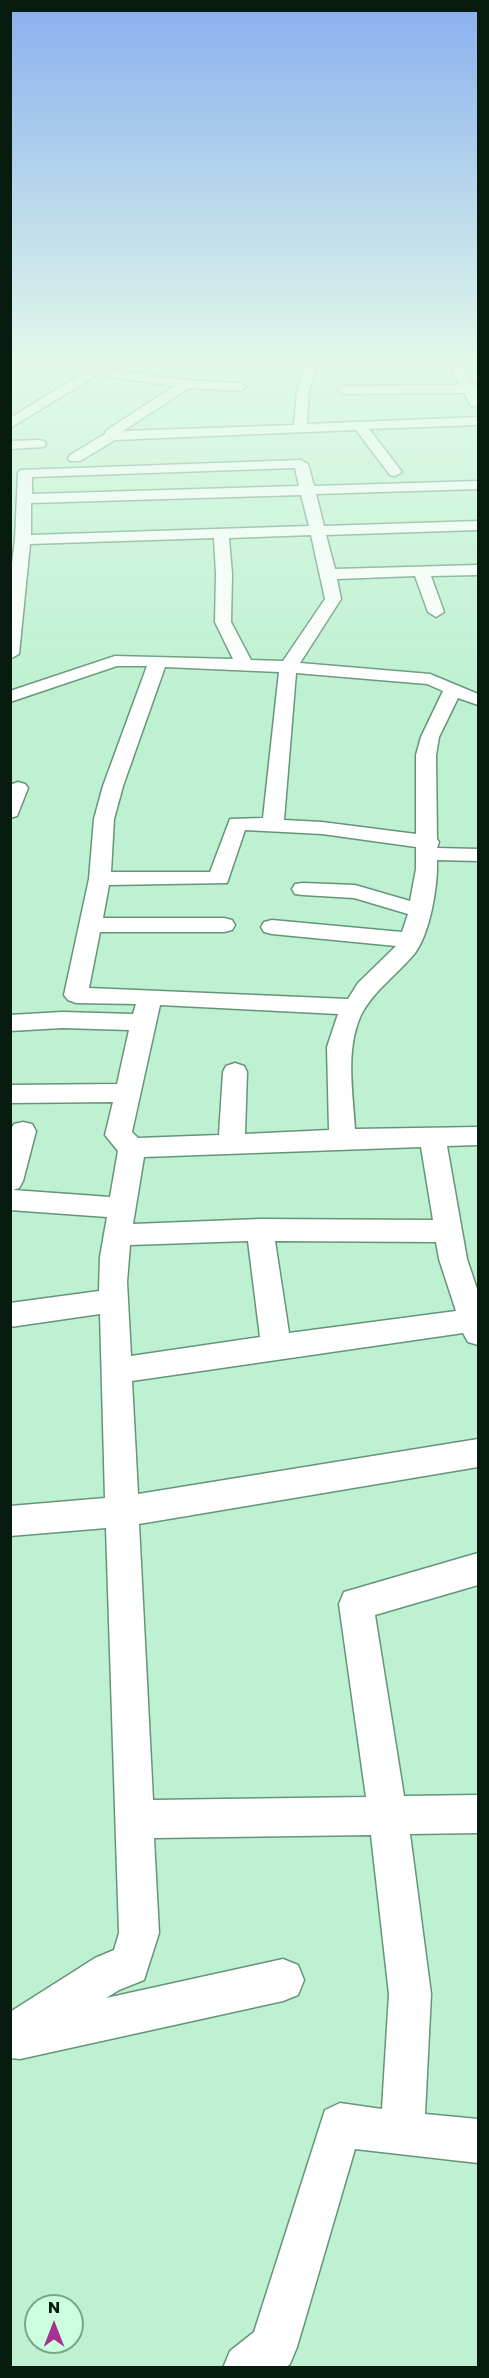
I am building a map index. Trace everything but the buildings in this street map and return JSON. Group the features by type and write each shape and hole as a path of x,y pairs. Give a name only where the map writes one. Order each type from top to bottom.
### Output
{"street":[{"path":"10,654 22,540 23,499 18,475"},
{"path":"273,825 288,667 333,598 304,475"},
{"path":"23,499 478,485"},
{"path":"22,540 478,525"},
{"path":"221,534 224,574 223,622 245,665"},
{"path":"328,574 478,570"},
{"path":"422,571 436,612"},
{"path":"10,697 115,661 158,661 288,667 430,680 478,700"},
{"path":"158,661 113,786 104,819 100,879 76,995 150,996 355,1007"},
{"path":"342,1138 339,1047 355,1007 366,988 406,949 411,940 420,910 428,848 426,755 430,737 453,690"},
{"path":"10,812 18,788"},
{"path":"100,879 219,878 237,823 322,828 478,855"},
{"path":"303,890 356,892 420,910"},
{"path":"92,925 224,925"},
{"path":"272,927 411,940"},
{"path":"150,996 118,1135 132,1148 342,1138 478,1136"},
{"path":"10,1023 62,1020 143,1022"},
{"path":"232,1143 235,1072"},
{"path":"10,1094 127,1093"},
{"path":"10,1181 23,1131"},
{"path":"116,1371 276,1347 476,1326 453,1259 432,1137"},
{"path":"10,2038 109,1972 130,1966 139,1932 114,1300 114,1257 132,1148"},
{"path":"10,1200 120,1222 260,1230 448,1231"},
{"path":"260,1230 276,1347"},
{"path":"10,1316 114,1300"},
{"path":"10,1521 121,1512 478,1453"},
{"path":"402,2134 410,1994 388,1815 356,1604 478,1569"},
{"path":"133,1819 478,1814"},
{"path":"10,2038 283,1980"},
{"path":"247,2367 273,2347 340,2125 478,2141"}]}
